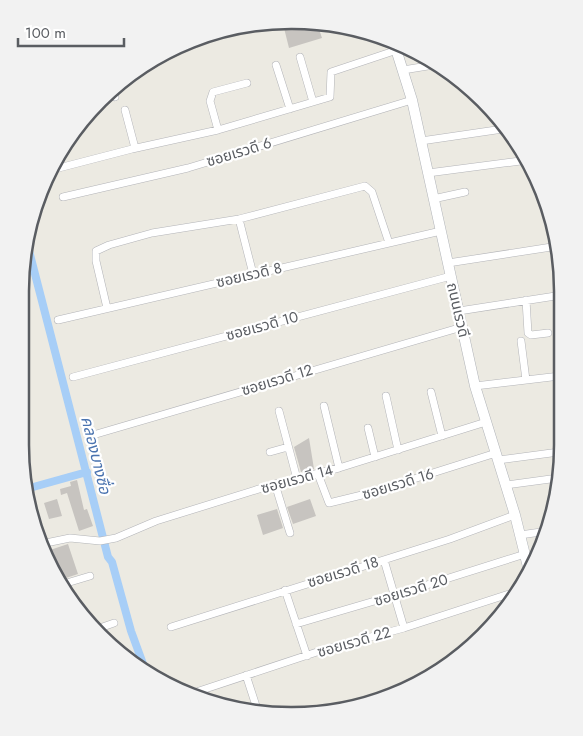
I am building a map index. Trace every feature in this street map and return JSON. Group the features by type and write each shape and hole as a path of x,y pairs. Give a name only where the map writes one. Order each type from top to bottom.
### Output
{"street":[{"path":"60,168 135,148 218,130 313,102 331,94 329,75 331,72 393,49"},
{"name":"ถนนเรวดี","path":"397,51 412,100 475,386 515,515 527,562"},
{"path":"300,57 313,102"},
{"path":"276,65 290,109"},
{"path":"403,70 426,66"},
{"path":"218,130 210,101 213,92 248,83"},
{"name":"ซอยเรวดี 6","path":"63,197 188,168 412,100"},
{"path":"125,110 135,148"},
{"path":"421,141 498,130"},
{"path":"428,173 520,161"},
{"path":"107,308 96,261 95,254 98,249 152,233 239,219 365,186 372,192 389,243"},
{"path":"434,199 465,192"},
{"path":"239,219 253,274"},
{"name":"ซอยเรวดี 8","path":"58,320 441,231"},
{"path":"448,263 550,247"},
{"name":"ซอยเรวดี 10","path":"73,377 451,276"},
{"path":"458,311 554,296"},
{"path":"526,300 528,333 531,335 548,333"},
{"name":"ซอยเรวดี 12","path":"93,435 462,327"},
{"path":"522,341 526,380"},
{"path":"475,386 554,377"},
{"path":"431,392 442,436"},
{"path":"386,396 398,450"},
{"path":"324,406 339,468"},
{"path":"279,411 297,479"},
{"name":"ซอยเรวดี 14","path":"48,542 60,539 100,541 109,539 156,521 275,484 339,468 486,422"},
{"path":"368,428 375,457"},
{"path":"270,452 288,448"},
{"path":"497,456 554,452"},
{"name":"ซอยเรวดี 16","path":"318,474 329,503 497,456"},
{"path":"506,485 552,479"},
{"path":"275,484 290,533"},
{"name":"ซอยเรวดี 18","path":"170,627 477,530 515,515"},
{"path":"520,535 539,532"},
{"name":"ซอยเรวดี 20","path":"296,624 525,554"},
{"path":"384,560 404,628"},
{"path":"68,583 90,576"},
{"path":"285,590 307,656"},
{"name":"ซอยเรวดี 22","path":"200,690 507,595"},
{"path":"103,627 114,623"},
{"path":"246,675 256,705"}],"building":[{"path":"284,29 319,30 322,38 289,48"},
{"path":"309,438 314,469 301,472 294,447"},
{"path":"77,480 84,510 87,509 93,526 79,531 67,493 61,495 60,489 71,486 70,482"},
{"path":"57,499 62,516 49,519 44,503"},
{"path":"310,499 316,516 293,524 287,507"},
{"path":"277,509 283,528 263,535 257,515"},
{"path":"68,544 78,574 65,578 51,550"}],"waterway":[{"name":"คลองบางซื่อ","path":"31,258 108,557 112,562 131,631 142,660"},
{"path":"32,487 87,472"}]}
